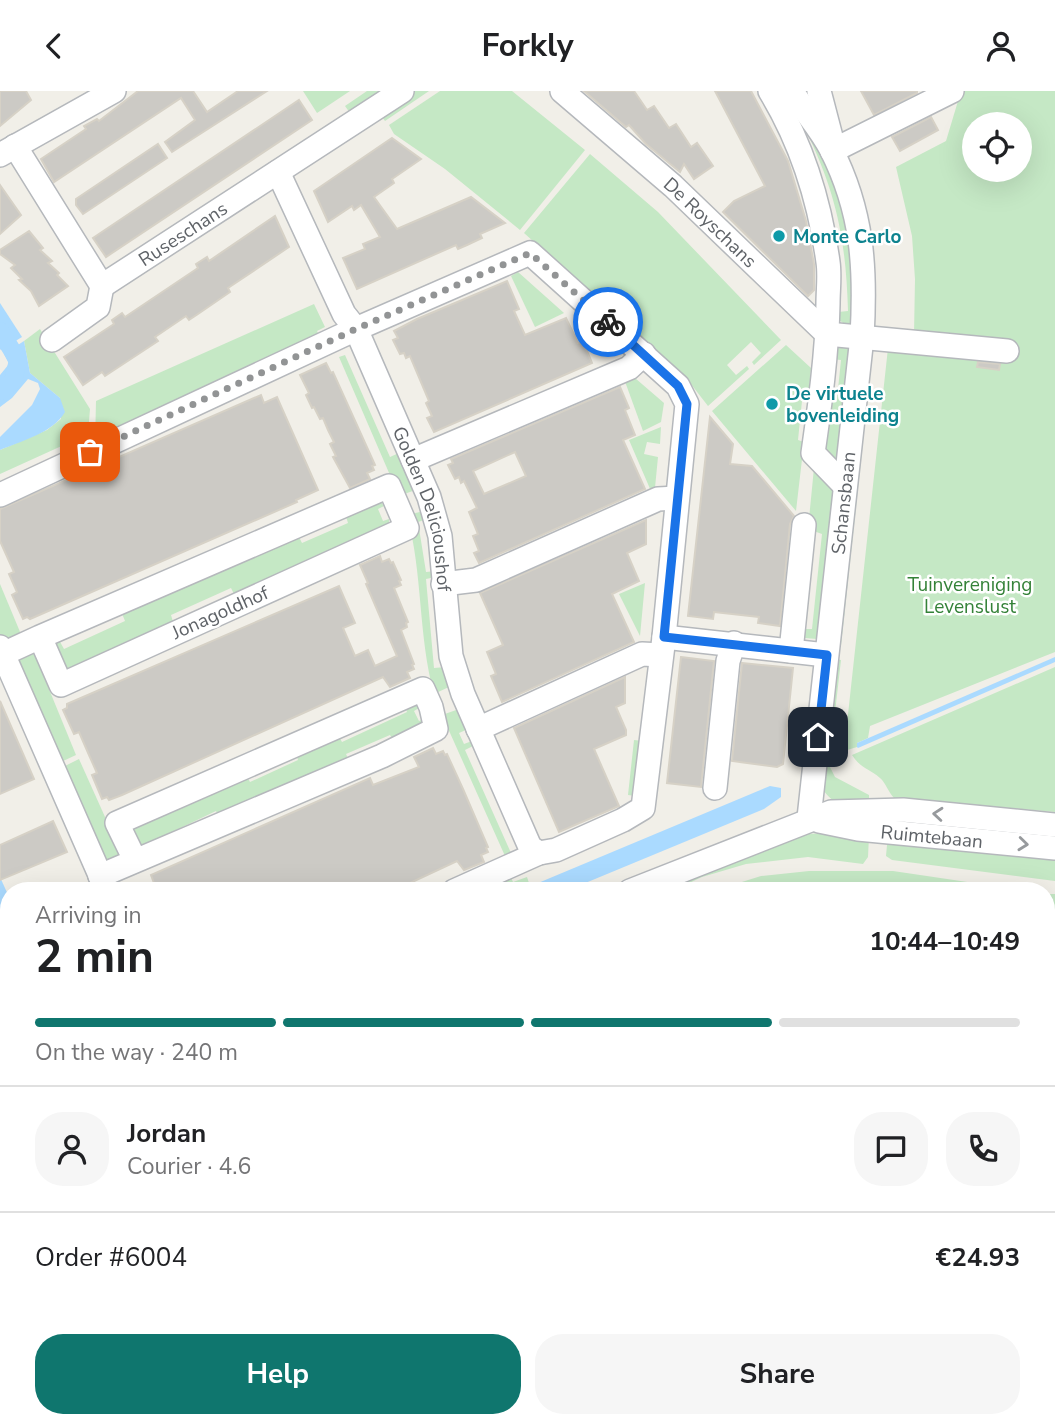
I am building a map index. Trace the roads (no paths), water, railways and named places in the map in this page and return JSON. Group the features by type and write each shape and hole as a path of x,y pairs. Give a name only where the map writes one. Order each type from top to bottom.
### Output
{"street":[{"path":"52,340 98,307 102,286 8,151 114,91"},
{"name":"Ruseschans","path":"102,286 402,91"},
{"name":"De Royschans","path":"562,91 673,187 827,334"},
{"name":"Schansbaan","path":"769,91 781,109 800,152 815,199 829,263 827,334 813,453 845,486"},
{"name":"Schansbaan","path":"792,91 832,151 853,202 861,238 865,280 862,337 810,818"},
{"name":"Schansbaan","path":"819,91 831,131 832,151"},
{"path":"832,151 952,91"},
{"name":"Golden Delicioushof","path":"278,172 344,314 356,329 429,497 440,536 451,656 463,694 530,847 539,853"},
{"path":"0,495 356,329 530,253 644,353 678,386 687,404 643,808 556,850 539,853 474,882"},
{"path":"827,334 1007,351"},
{"path":"413,460 629,368 644,353"},
{"path":"103,882 1,651 40,637 389,486 399,508 429,497"},
{"path":"443,584 476,580 658,499 677,498"},
{"name":"Jonagoldhof","path":"40,637 61,685 407,528 399,508"},
{"name":"Schansbaan","path":"791,651 804,526"},
{"path":"478,729 662,646 734,643 827,655"},
{"path":"715,788 728,661 734,643"},
{"path":"104,882 135,860 382,756 436,729 431,707 422,689 117,823 135,860"},
{"path":"431,707 463,694"},
{"name":"Ruimtebaan","path":"652,882 831,812 873,809 1055,825"},
{"name":"Ruimtebaan","path":"810,818 859,829 1055,848"}],"water":[{"path":"0,303 22,337 1,350 0,349"},
{"path":"24,341 30,373 60,398 65,412 45,431 0,450 0,437 32,405 40,389 38,383 28,379 12,398 0,407 0,375 9,364 4,354"},
{"path":"1055,657 1055,662 857,747 857,743"},
{"path":"770,786 781,788 781,797 764,809 588,882 541,882"}],"waterway":[{"path":"0,331 18,360 13,381 0,391"}],"place":[{"name":"Monte Carlo","path":"779,236"},
{"name":"De virtuele bovenleiding","path":"772,404"}],"park label":[{"name":"Tuinvereniging Levenslust","path":"970,595"}]}
